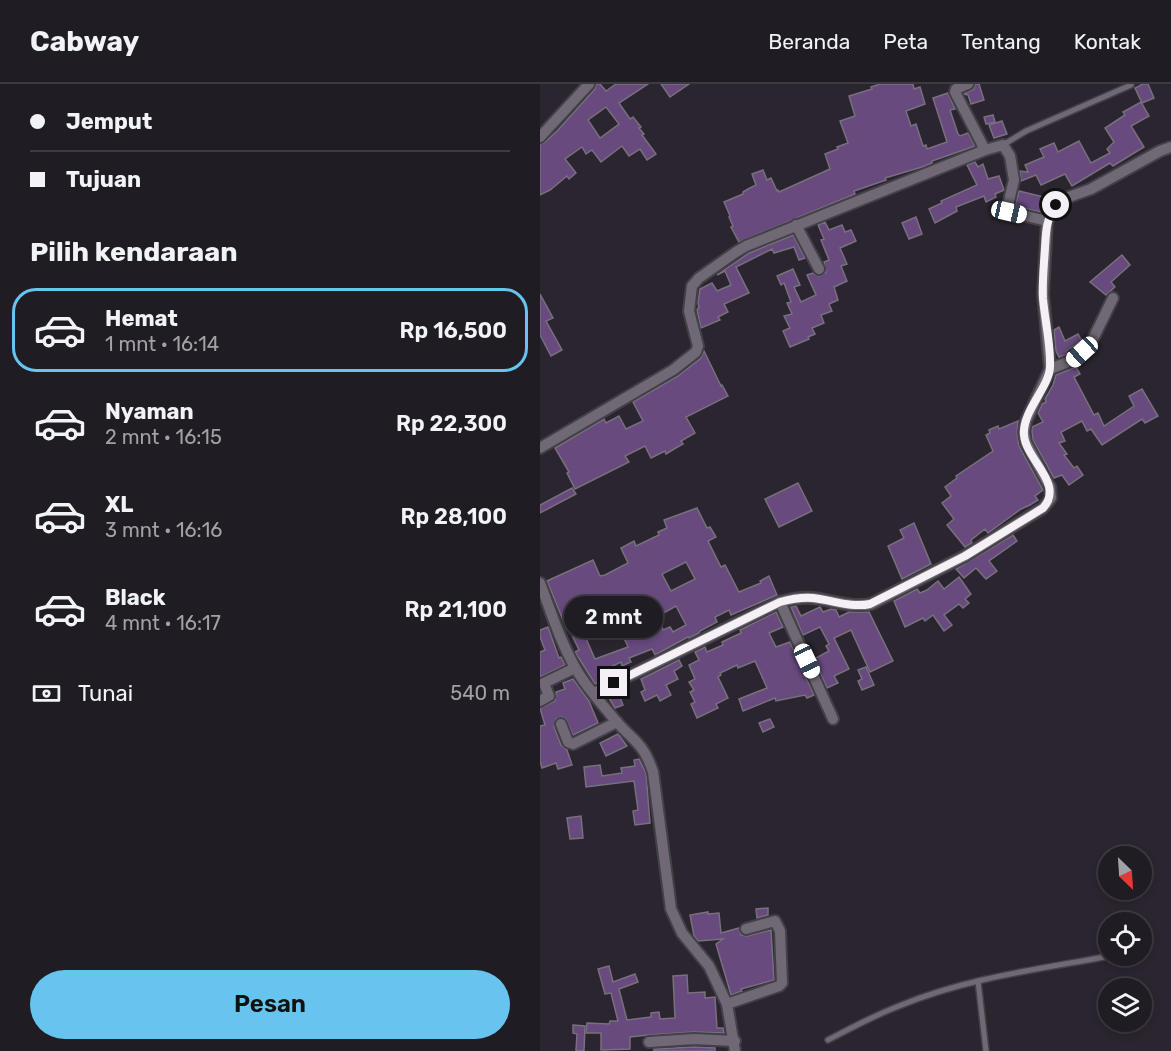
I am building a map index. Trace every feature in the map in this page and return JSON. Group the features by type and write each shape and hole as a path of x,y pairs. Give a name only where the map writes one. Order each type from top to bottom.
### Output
{"street":[{"path":"540,138 589,84"},
{"path":"968,84 956,89 955,92 985,150"},
{"path":"540,448 673,370 696,352 698,346 689,308 692,286 699,278 746,246 985,150 1003,145 1010,156 1014,180 1007,209 1009,212 1047,221"},
{"path":"594,693 780,602 795,598 811,598 854,605 870,604 965,556 1043,508 1051,498 1050,487 1026,443 1024,426 1050,369 1043,294 1047,221 1056,205 1066,198 1091,189 1171,147"},
{"path":"796,225 819,269"},
{"path":"1050,369 1073,360 1091,343 1113,298"},
{"path":"540,583 575,668 616,722 642,748 653,772 671,909 682,933 709,966 727,1004 735,1046 694,1039 650,1042"},
{"path":"780,602 833,720"},
{"path":"540,700 549,696 544,683 575,668"},
{"path":"561,724 568,741 573,744 616,722"},
{"path":"727,1004 782,983 780,931 775,921 746,928"}],"lane":[{"path":"1003,145 1026,131 1131,85"},
{"path":"828,1040 898,1006 978,981 1098,958"},
{"path":"978,981 986,1051"}],"building":[{"path":"596,84 600,84 606,91 616,84 648,84 619,103 630,119 633,117 641,127 639,128 644,134 642,135 656,154 647,160 640,149 629,156 622,146 601,162 592,150 586,154 582,147 565,159 576,173 569,179 567,176 540,195 540,144 557,131 595,89","holes":["606,107 619,124 600,138 588,120"]},
{"path":"661,84 689,84 670,97"},
{"path":"880,84 913,84 914,89 920,87 925,104 906,111 911,126 916,124 923,146 926,145 927,149 947,142 933,98 948,93 955,109 950,110 958,134 960,136 968,133 975,146 932,161 922,167 885,178 886,180 854,191 855,194 739,242 731,227 733,226 724,202 743,194 756,185 752,174 763,170 767,180 771,178 779,192 830,169 825,154 848,143 840,121 855,116 849,96"},
{"path":"975,84 979,84 984,100 971,104 968,95 964,94 974,89"},
{"path":"1148,84 1154,98 1142,103 1135,88"},
{"path":"1141,102 1149,116 1131,126 1144,147 1113,166 1110,163 1072,186 1065,174 1041,185 1036,175 1021,181 1020,171 1028,172 1025,165 1044,157 1040,149 1054,143 1058,152 1079,141 1091,163 1110,153 1107,149 1114,142 1105,128 1125,115 1123,112"},
{"path":"993,115 995,122 986,124 984,117"},
{"path":"1002,121 1007,134 994,138 989,125"},
{"path":"975,162 978,167 983,164 988,179 999,176 1004,190 986,202 984,196 956,207 957,211 935,223 929,209 977,185 967,165"},
{"path":"1019,191 1044,197 1040,212 1015,206"},
{"path":"916,217 922,234 909,239 902,223"},
{"path":"825,222 829,230 842,225 845,232 851,230 856,241 840,248 847,264 841,266 847,281 834,287 838,300 829,304 832,311 821,315 824,323 812,328 815,334 790,347 783,331 790,328 784,316 792,314 787,303 791,302 784,283 781,285 777,276 793,269 800,285 794,287 801,302 816,295 807,275 813,273 819,276 826,272 824,262 829,260 818,225"},
{"path":"793,235 805,258 799,260 794,247 774,253 772,249 736,267 749,293 724,304 728,312 718,317 720,320 701,328 697,310 700,289 712,283 717,291 731,285 725,271 717,275 749,253"},
{"path":"1122,255 1130,265 1111,282 1115,287 1106,295 1090,282"},
{"path":"540,294 553,318 546,321 562,350 551,356 540,335"},
{"path":"1059,327 1065,341 1078,334 1082,341 1066,351 1068,354 1059,357 1056,351 1054,330"},
{"path":"704,351 728,396 686,417 695,433 681,441 683,444 666,454 665,451 651,458 645,446 625,456 629,462 575,489 567,473 569,472 555,448 604,419 606,423 619,416 626,429 643,421 633,402 678,376 701,358"},
{"path":"1076,367 1080,374 1074,377 1094,415 1098,413 1104,426 1134,406 1129,396 1142,389 1158,416 1145,423 1142,419 1102,445 1091,429 1087,431 1082,421 1061,432 1065,441 1059,443 1067,454 1064,455 1074,468 1077,466 1083,475 1069,485 1062,475 1054,478 1033,440 1032,427 1043,422 1038,413 1042,404 1046,402 1045,399 1056,375"},
{"path":"1018,421 1019,446 1043,490 1035,496 1038,500 1021,509 988,533 985,529 965,547 947,525 954,519 942,503 951,496 945,487 957,478 956,476 993,451 986,435 990,433 989,430 998,426 999,429"},
{"path":"798,483 812,511 779,527 765,499"},
{"path":"572,488 576,494 540,513 540,505"},
{"path":"697,508 707,528 710,527 716,537 708,541 721,567 725,565 739,592 761,583 760,581 769,576 777,595 731,615 729,610 715,617 717,622 699,633 655,655 652,649 629,658 631,662 622,666 621,662 602,671 605,679 595,684 575,652 579,650 569,629 567,630 547,581 593,560 600,576 605,575 628,563 621,548 634,541 636,546 659,535 658,532 667,528 664,520","holes":["686,562 695,579 671,591 662,574","676,606 686,625 673,632 670,627 663,630 658,616","603,615 610,629 618,625 628,647 595,659 584,634 590,631 586,622"]},
{"path":"914,523 931,564 902,579 888,546 904,538 900,530"},
{"path":"1013,535 1017,541 989,561 997,571 986,579 976,568 964,578 956,569"},
{"path":"959,577 971,594 965,599 969,603 963,608 959,604 944,615 952,625 944,631 933,615 925,621 923,618 905,627 894,601 917,589 920,593 927,590 938,581 944,589"},
{"path":"796,606 801,616 820,607 823,612 836,610 839,617 849,612 869,612 893,661 870,672 851,630 834,638 849,669 834,676 838,683 827,688 814,659 829,651 826,646 829,644 820,627 803,635 791,607"},
{"path":"776,612 783,627 769,633 776,647 790,642 814,695 807,698 805,695 776,701 775,698 743,711 739,699 767,688 755,661 738,668 737,665 720,673 718,677 728,698 716,704 718,708 697,718 691,704 695,702 690,692 694,690 689,682 695,679 689,665 699,660 695,652 705,647 707,652 723,645 722,642 741,633 740,630"},
{"path":"548,627 559,658 561,657 565,665 540,677 540,652 545,650 540,630"},
{"path":"679,660 682,666 674,671 678,679 666,685 671,695 660,701 657,695 645,701 641,692 645,690 641,679"},
{"path":"866,667 874,685 862,690 858,681 862,679 858,670"},
{"path":"573,679 589,701 598,723 573,735 566,719 562,717 556,719 554,727 561,745 567,750 572,765 558,769 556,763 542,768 540,726 545,725 540,708 555,701 556,692 565,689 563,683"},
{"path":"617,690 623,705 615,708 607,695"},
{"path":"770,719 774,727 763,732 759,723"},
{"path":"618,734 627,746 606,756 600,743"},
{"path":"639,759 646,773 650,823 635,825 633,811 638,810 634,781 586,787 584,767 600,765 602,776 622,773 621,768 635,766 634,760"},
{"path":"581,816 583,838 570,839 567,818"},
{"path":"768,908 768,915 757,918 756,909"},
{"path":"708,912 708,914 719,913 721,933 739,928 741,935 747,936 771,930 774,980 741,989 742,991 731,995 716,944 723,939 698,941 694,936 690,915"},
{"path":"609,966 613,982 635,974 638,982 619,989 627,1020 651,1017 651,1013 659,1012 660,1019 675,1018 673,976 687,975 688,993 705,992 705,998 715,997 717,1028 723,1028 724,1033 694,1032 630,1037 630,1049 601,1050 601,1033 586,1033 587,1023 609,1024 610,1021 618,1021 611,993 605,994 598,969"},
{"path":"573,1025 585,1026 584,1051 576,1051 577,1034 573,1033"},
{"path":"715,1048 715,1051 654,1051 654,1049"}],"route":[{"path":"614,683 780,602 795,598 811,598 862,606 870,604 965,556 1043,508 1051,498 1050,487 1026,443 1024,426 1050,369 1043,294 1044,257 1047,221 1056,205"}]}
